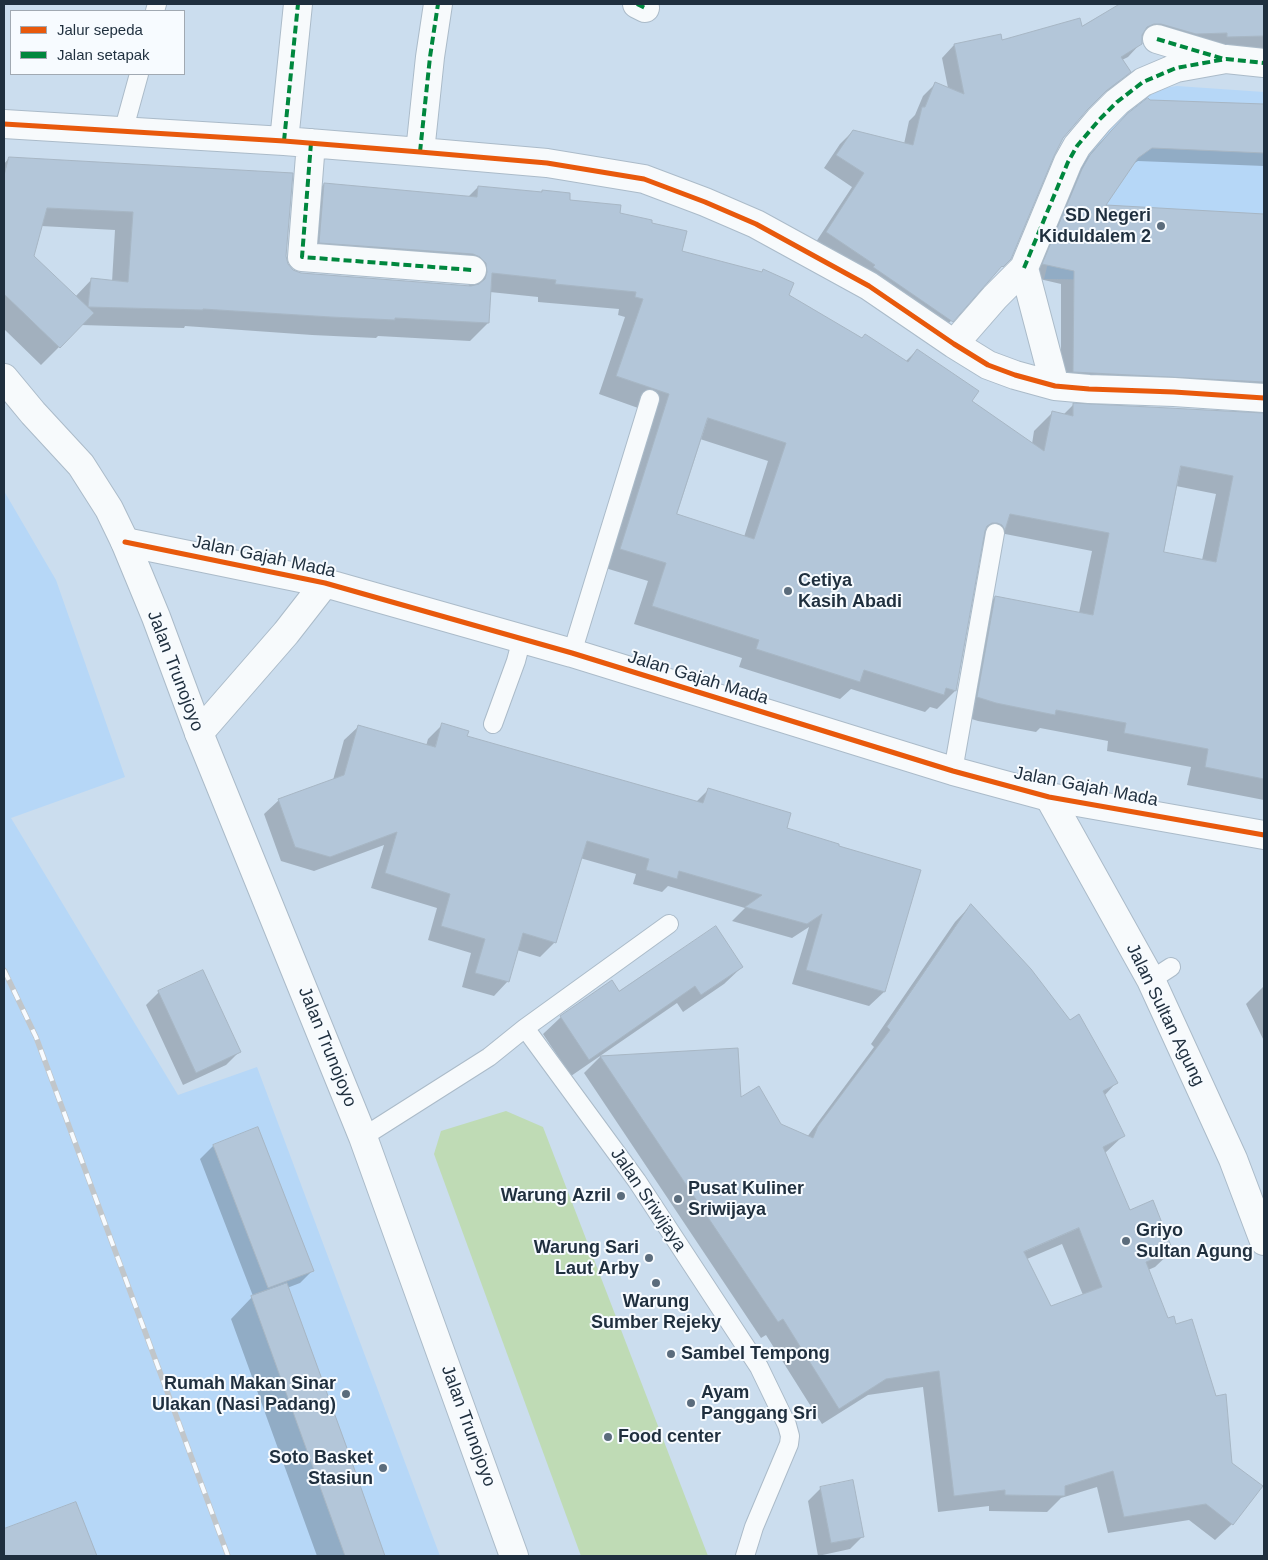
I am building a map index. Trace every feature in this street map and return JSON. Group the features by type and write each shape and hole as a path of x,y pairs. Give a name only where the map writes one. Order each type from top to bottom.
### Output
{"street":[{"path":"284,141 298,4"},
{"path":"420,152 430,57 438,4"},
{"path":"1157,38 1226,59 1264,63"},
{"path":"954,344 995,297 1024,268 1068,162 1077,146 1099,120 1117,102 1143,82 1176,68 1226,59"},
{"path":"4,124 284,141 547,163 644,180 756,224 869,286 954,344 988,364 1015,375 1055,386 1264,398"},
{"path":"311,143 302,257 472,270"},
{"path":"1024,268 1055,386"},
{"name":"Jalan Trunojoyo","path":"4,378 80,465 109,509 125,542 156,618 199,734 363,1137 514,1556"},
{"name":"Jalan Gajah Mada","path":"125,542 325,583 522,638 953,771 1050,796 1264,835"},
{"name":"Jalan Gajah Mada","path":"199,734 286,633 325,583"},
{"name":"Jalan Sultan Agung","path":"1050,796 1161,974 1264,1241"}],"lane":[{"path":"123,132 139,75"},
{"path":"572,653 650,399"},
{"path":"953,771 996,533"},
{"path":"492,724 516,661 522,638"},
{"path":"363,1137 489,1057 525,1028 669,924"},
{"name":"Jalan Sriwijaya","path":"525,1028 643,1189 759,1367 787,1425 790,1436 789,1444 754,1527 745,1556"}],"shaded area":[{"name":"SD Negeri Kiduldalem 2","path":"1177,86 1264,92 1264,282 1044,279 1070,173 1102,131 1150,90"},
{"path":"4,491 56,580 125,777 11,818 178,1095 257,1067 440,1556 4,1556"}],"green space":[{"path":"506,1111 543,1127 708,1556 581,1556 434,1154 441,1131"}],"building":[{"path":"1120,4 1264,4 1264,36 1227,37 1227,33 1196,34 1161,24 1147,27 1142,35 1142,44 1121,57 1131,72 1106,91 1063,138 1011,259 1002,266 953,322 826,232 864,173 836,155 853,130 913,145 922,107 925,107 935,82 964,94 954,44 1001,34 1002,40 1080,18 1082,26"},
{"path":"1148,98 1150,100 1264,104 1264,153 1152,148 1138,158 1106,205 1264,214 1264,382 1073,372 1074,271 1042,264 1082,169 1090,155 1127,114"},
{"path":"9,157 293,173 286,256 288,264 293,270 301,273 471,286 479,284 485,279 487,272 486,263 480,257 473,254 319,243 324,183 477,197 478,186 570,193 570,200 621,205 620,213 652,220 652,223 687,231 682,251 762,272 763,269 794,283 789,295 862,338 865,334 908,362 917,349 979,391 972,401 1044,451 1052,411 1073,416 1073,403 1264,413 1264,779 1205,767 1208,749 1124,733 1126,723 1056,710 1055,715 996,703 977,697 995,596 1093,615 1109,533 1010,514 1005,530 1002,525 997,523 987,526 956,691 946,688 944,695 864,670 860,682 756,649 759,640 652,606 666,563 620,549 669,394 616,376 643,299 635,297 636,292 555,284 556,280 492,273 489,323 331,317 203,309 88,307 91,278 128,282 133,212 47,208 34,256 94,313 60,348 4,294 4,176","holes":["708,418 786,443 754,539 677,514","1181,466 1233,476 1216,562 1164,552"]},
{"path":"442,723 469,731 467,736 703,803 708,788 791,813 787,828 839,844 839,846 921,870 885,992 806,970 822,914 807,924 745,907 762,895 679,871 677,879 646,870 649,859 587,841 556,943 523,933 509,982 475,973 485,939 441,926 450,894 385,873 397,832 330,857 295,847 278,799 344,775 358,725 435,747"},
{"path":"971,904 1031,969 1070,1020 1079,1014 1118,1083 1103,1091 1125,1136 1103,1147 1130,1210 1153,1200 1173,1251 1146,1262 1168,1318 1174,1316 1176,1324 1192,1319 1216,1396 1226,1394 1232,1463 1263,1486 1233,1525 1206,1504 1124,1517 1113,1471 1065,1486 1065,1496 1005,1495 1005,1490 954,1496 939,1371 886,1379 839,1409 783,1319 778,1322 600,1056 738,1048 741,1097 759,1086 781,1124 813,1138 818,1126 890,1030 887,1027","holes":["1079,1228 1102,1287 1051,1306 1024,1252"]},
{"path":"716,926 743,967 701,995 695,986 589,1060 560,1016 612,980 619,991"},
{"path":"203,970 241,1052 196,1073 158,991"},
{"path":"258,1127 314,1271 268,1288 213,1145"},
{"path":"287,1283 385,1556 345,1556 251,1296"},
{"path":"853,1480 864,1537 831,1543 820,1487"},
{"path":"76,1502 97,1556 4,1556 4,1529"}],"railway":[{"path":"4,970 36,1037 228,1556"}],"marked path":[{"path":"284,141 298,4"},
{"path":"420,152 430,57 438,4"},
{"path":"637,4 645,8"},
{"path":"1157,39 1224,59"},
{"path":"1024,268 1068,162 1077,146 1117,102 1143,82 1176,68 1226,59 1264,63"},
{"path":"311,143 302,257 472,270"}],"cycle path":[{"path":"4,124 284,141 420,152 547,163 644,179 756,224 869,286 988,365 1015,375 1055,386 1264,398"},
{"path":"125,542 325,583 572,653 953,771 1049,797 1264,835"}],"place":[{"name":"SD Negeri Kiduldalem 2","path":"1161,226"},
{"name":"Cetiya Kasih Abadi","path":"788,591"},
{"name":"Warung Azril","path":"621,1196"},
{"name":"Pusat Kuliner Sriwijaya","path":"678,1199"},
{"name":"Griyo Sultan Agung","path":"1126,1241"},
{"name":"Warung Sari Laut Arby","path":"649,1258"},
{"name":"Warung Sumber Rejeky","path":"656,1283"},
{"name":"Sambel Tempong","path":"671,1354"},
{"name":"Rumah Makan Sinar Ulakan (Nasi Padang)","path":"346,1394"},
{"name":"Ayam Panggang Sri","path":"691,1403"},
{"name":"Food center","path":"608,1437"},
{"name":"Soto Basket Stasiun","path":"383,1468"}]}
